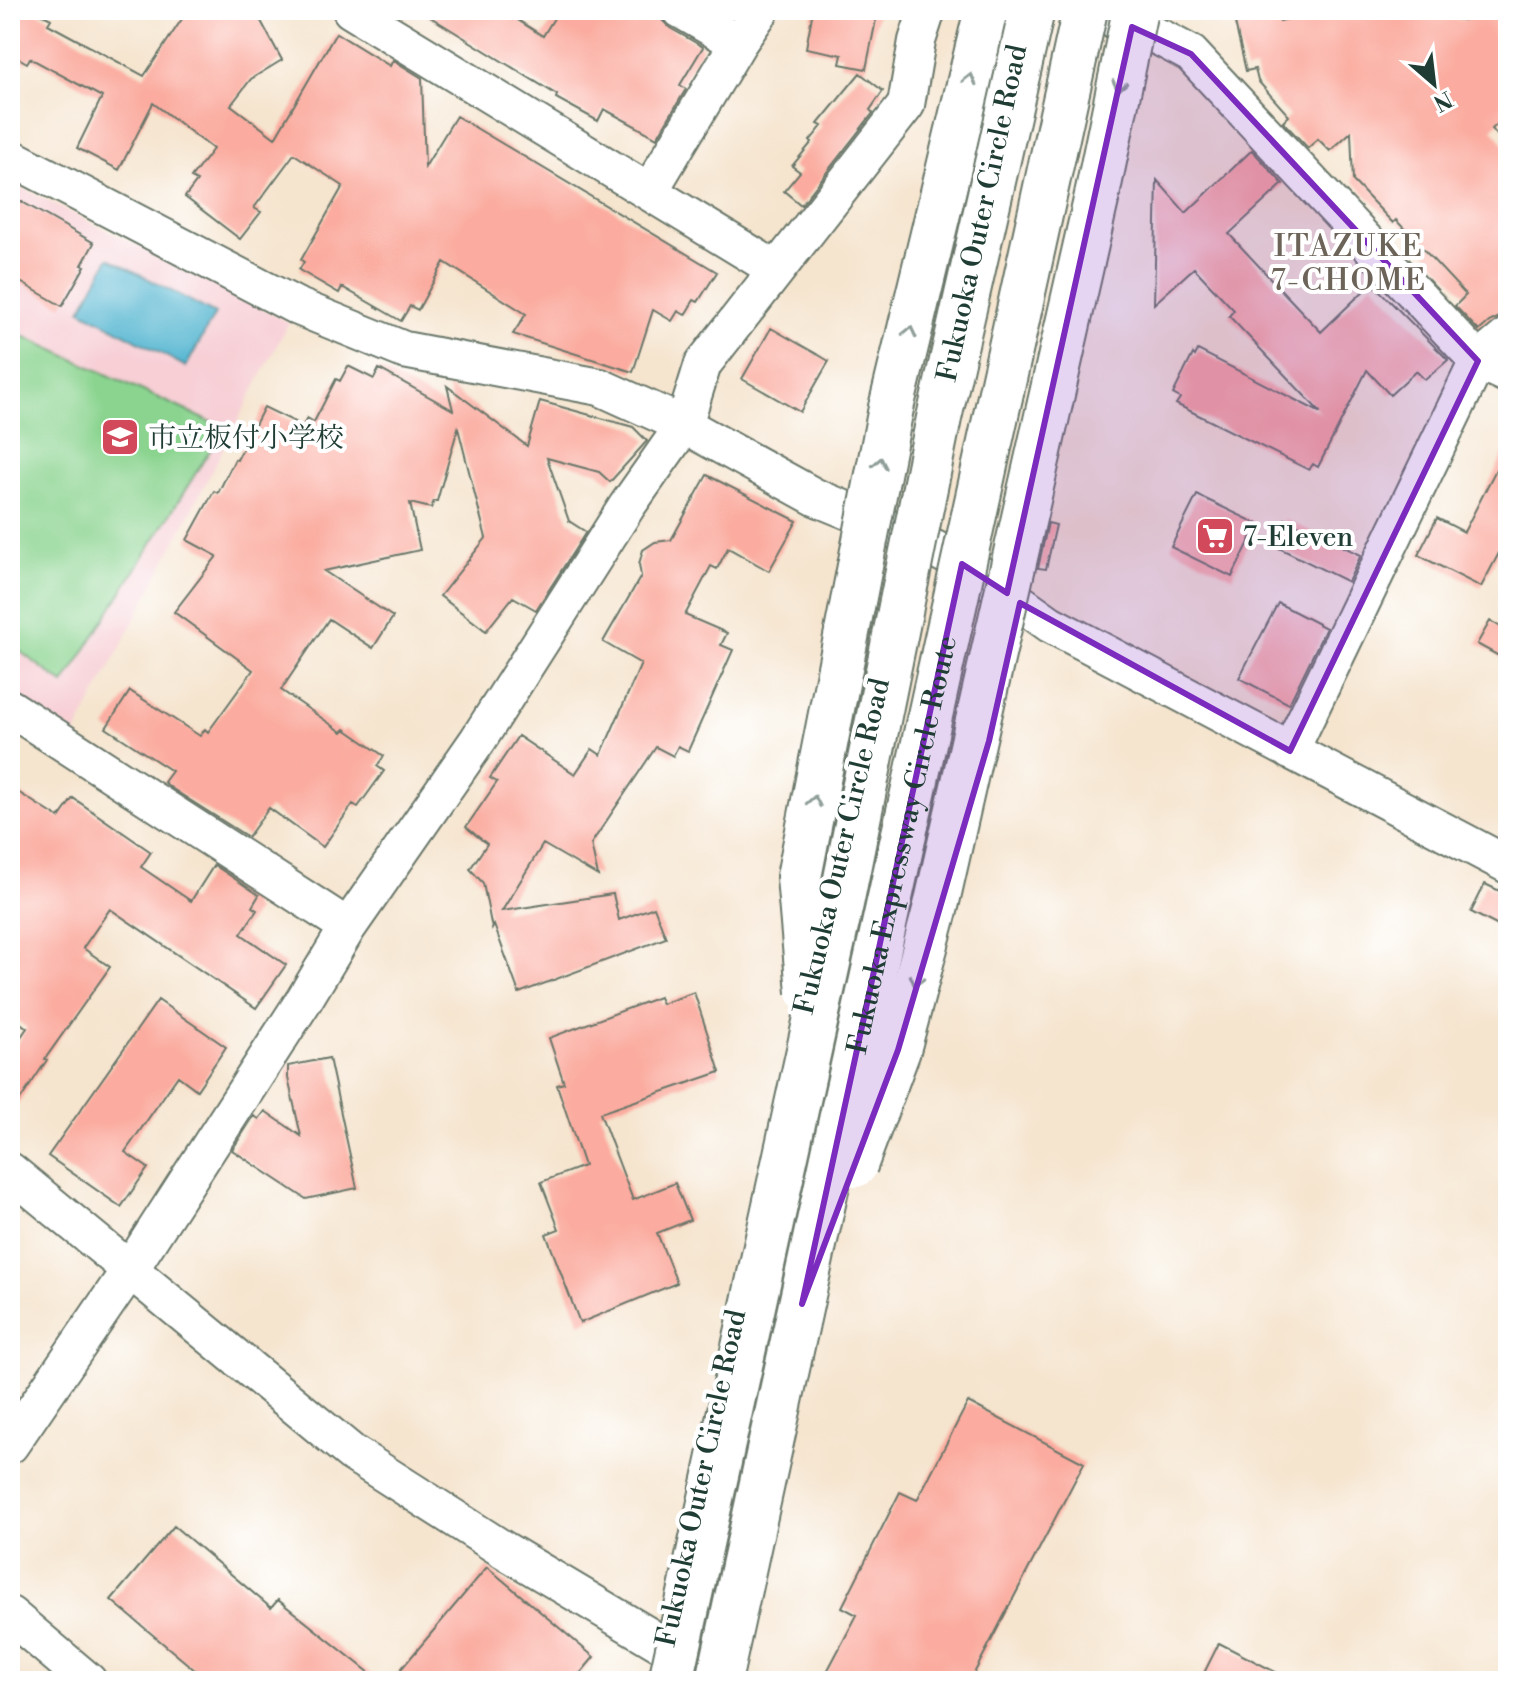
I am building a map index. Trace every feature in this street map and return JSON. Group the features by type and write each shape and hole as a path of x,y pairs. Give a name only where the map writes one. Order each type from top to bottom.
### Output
{"highway":[{"path":"812,1037 799,877 891,408 987,10"},
{"name":"Fukuoka Outer Circle Road","path":"665,1669 779,1104 871,727 1025,10"},
{"name":"Fukuoka Expressway Circle Route","path":"665,1669 812,1037 939,418 1032,10"},
{"path":"802,1304 898,1050 936,906 1096,200 1118,14"},
{"path":"732,1681 935,732 1118,14"},
{"name":"Fukuoka Expressway Circle Route","path":"722,1681 990,430 1118,14"}],"street":[{"path":"351,10 775,269"},
{"path":"681,10 738,43"},
{"path":"649,192 761,10"},
{"path":"10,1445 131,1268 348,927 478,740 627,506 684,425 703,364 906,105 917,41 927,10"},
{"path":"1118,14 1191,54 1493,368"},
{"path":"10,157 296,306 404,350 600,387 684,425 815,497 912,537 974,570 1050,624 1508,865"},
{"path":"1290,751 1508,336"},
{"path":"10,708 348,927"},
{"path":"10,1171 352,1453 504,1550 665,1669 722,1681"},
{"path":"10,1615 88,1681"}],"highlighted area":[{"path":"1132,27 1191,54 1478,361 1290,751 1020,603 989,741 898,1050 802,1304 962,564 1007,593"}],"shaded area":[{"name":"市立板付小学校","path":"10,182 289,322 75,735 10,692"}],"green space":[{"path":"10,330 224,428 64,684 10,644"}],"water":[{"path":"109,258 215,314 186,367 81,310"}],"building":[{"path":"17,10 33,10 51,19 48,24 144,76 188,10 255,10 282,60 251,79 231,105 275,138 336,33 390,66 393,60 422,78 425,167 456,116 717,272 698,302 694,300 685,315 678,311 672,321 653,310 633,372 513,334 526,314 444,262 418,310 410,306 401,321 342,287 339,293 299,270 304,262 301,260 343,186 294,154 254,208 261,212 240,239 185,197 197,181 191,178 213,149 153,103 119,170 77,148 102,97 30,58 27,63 10,53 10,22"},
{"path":"419,10 502,10 543,36 559,10 660,10 662,20 670,28 703,47 680,85 686,89 657,138 604,109 598,121 556,98 557,95"},
{"path":"813,10 878,10 866,69 840,64 842,55 806,48"},
{"path":"1232,10 1267,10 1271,20 1279,17 1280,21 1323,10 1331,10 1332,14 1388,14 1464,20 1464,10 1502,10 1502,53 1508,53 1508,114 1492,129 1508,148 1508,313 1479,331 1455,306 1466,295 1396,220 1393,223 1353,181 1351,132 1330,151 1318,139 1308,148 1283,122 1289,116 1258,81 1255,69 1246,71"},
{"path":"860,73 883,91 870,110 873,113 801,205 784,191 800,172 792,166 822,126 818,124"},
{"path":"1252,150 1283,184 1229,234 1285,294 1321,332 1372,283 1448,360 1425,380 1416,371 1390,395 1367,370 1318,467 1313,464 1309,470 1176,404 1180,398 1173,394 1198,350 1321,413 1229,316 1234,310 1194,268 1154,304 1157,180 1186,213"},
{"path":"10,195 94,243 62,306 10,276"},
{"path":"771,328 829,361 800,412 742,379"},
{"path":"348,366 374,379 379,369 453,410 447,386 527,446 540,401 633,427 647,441 610,482 599,472 547,458 569,521 586,532 536,610 513,597 486,631 440,596 486,538 458,428 437,501 431,508 410,503 420,550 324,571 393,617 373,648 329,619 281,690 342,732 345,729 384,756 377,766 384,771 358,807 353,804 323,847 269,808 248,837 171,788 164,782 172,771 106,728 130,691 200,736 205,729 208,732 253,670 174,612 217,556 187,540 214,491 218,493 264,407 303,426 307,418 314,422 336,379 340,381"},
{"path":"1508,446 1508,536 1481,587 1418,555 1437,518 1464,532"},
{"path":"707,475 797,521 769,571 728,548 717,569 711,566 685,615 727,633 721,645 733,650 688,751 678,746 673,756 656,747 591,844 598,876 543,844 502,911 613,894 619,920 654,907 666,938 519,993 494,925 492,929 483,883 470,869 487,844 466,827 497,782 490,778 518,736 575,774 592,749 601,755 641,664 603,642 641,576 639,564 643,550 655,542 671,540"},
{"name":"7-Eleven","path":"1197,495 1258,524 1232,577 1171,547"},
{"path":"1285,519 1361,555 1348,582 1273,545"},
{"path":"1048,523 1056,525 1046,569 1038,568"},
{"path":"1278,603 1326,628 1289,704 1239,678"},
{"path":"1490,621 1508,631 1508,661 1477,644"},
{"path":"10,787 59,818 73,798 151,852 141,867 191,901 214,865 259,895 252,907 257,910 241,934 286,965 256,1008 110,909 83,948 110,967 10,1115 10,1053 27,1028 10,1015"},
{"path":"1485,884 1508,895 1508,931 1471,912"},
{"path":"694,992 720,1072 600,1113 633,1200 675,1183 690,1220 657,1233 677,1283 580,1323 546,1234 559,1229 541,1182 584,1166 557,1085 564,1083 549,1038 659,997 662,1004"},
{"path":"158,1000 226,1047 197,1090 178,1076 125,1152 148,1168 121,1207 48,1156"},
{"path":"329,1058 357,1188 306,1199 232,1150 254,1116 259,1119 265,1111 301,1136 288,1066"},
{"path":"968,1402 1084,1463 970,1681 822,1681 857,1615 842,1607 900,1492 917,1500"},
{"path":"174,1526 271,1608 278,1600 380,1681 208,1681 111,1600"},
{"path":"487,1567 594,1657 574,1681 391,1681"},
{"path":"1219,1643 1293,1681 1200,1681"}],"place":[{"name":"市立板付小学校","path":"120,437"},
{"name":"7-Eleven","path":"1215,536"}],"district":[{"name":"ITAZUKE 7-CHOME","path":"1349,263"}]}
